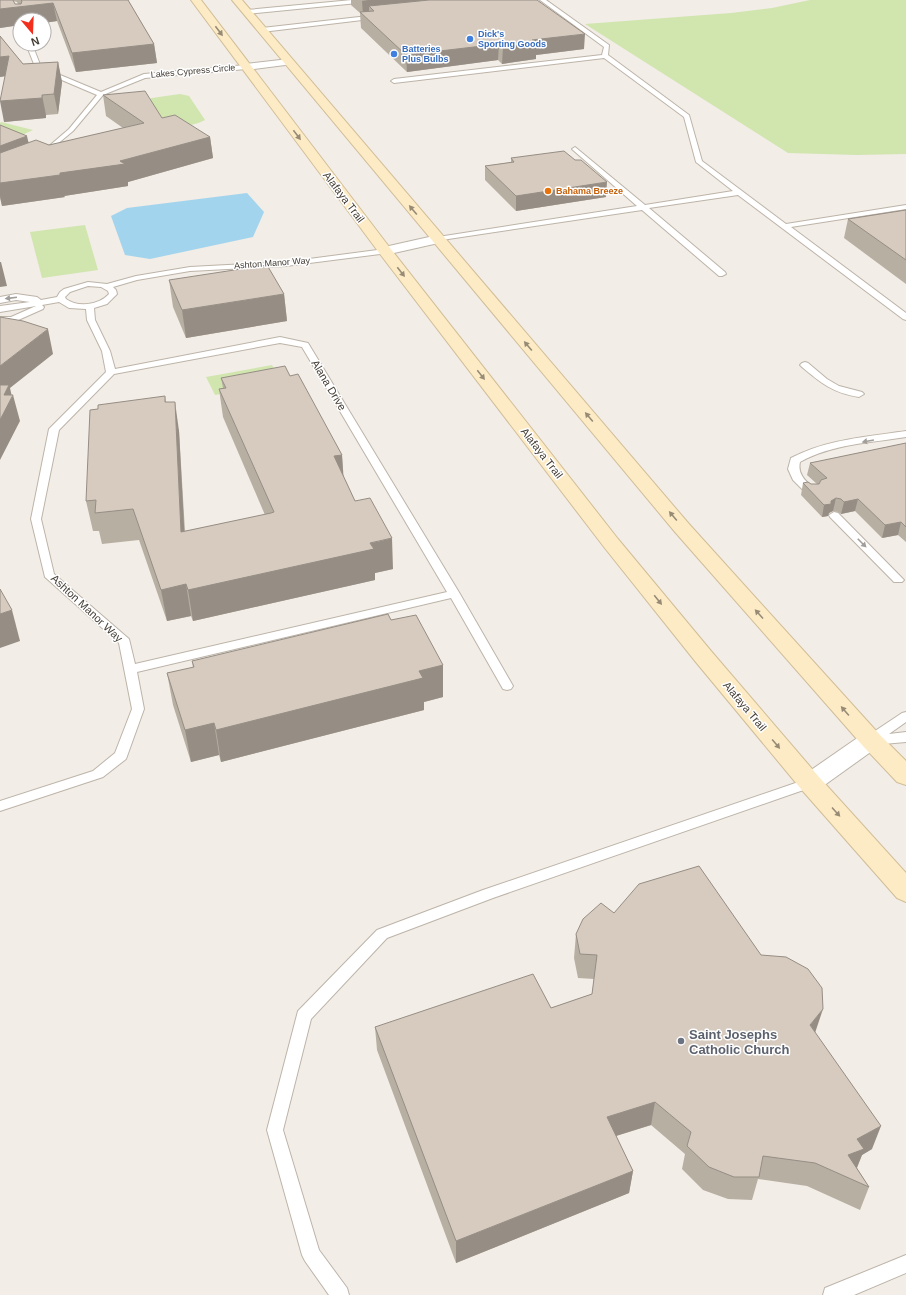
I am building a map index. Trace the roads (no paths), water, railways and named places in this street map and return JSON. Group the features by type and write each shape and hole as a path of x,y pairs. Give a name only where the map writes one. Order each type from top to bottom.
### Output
{"main road":[{"name":"Alafaya Trail","path":"196,0 385,251 612,544 703,656 810,783 906,891"},
{"path":"237,0 682,528 871,740 906,776"}],"street":[{"name":"Lakes Cypress Circle","path":"246,67 289,62"},
{"name":"Ashton Manor Way","path":"385,251 438,239"},
{"path":"810,783 871,740"}],"lane":[{"path":"248,12 368,0"},
{"path":"542,0 607,46 605,56"},
{"path":"262,30 384,17"},
{"path":"33,52 38,68 101,94"},
{"path":"394,81 605,56 687,116 698,162 741,192 906,317"},
{"name":"Lakes Cypress Circle","path":"38,159 71,130 101,94 144,76 246,67"},
{"path":"576,149 722,274"},
{"path":"438,239 741,192"},
{"path":"786,226 906,207"},
{"name":"Ashton Manor Way","path":"62,299 62,294 66,290 79,285 96,284 107,286 136,278 190,269 286,264 385,251"},
{"path":"0,309 62,299 67,304 73,306 90,306 111,298 113,294 112,290 107,286"},
{"path":"0,300 16,297 50,301"},
{"path":"0,320 20,316 50,301"},
{"path":"90,306 91,320 106,351 111,372"},
{"name":"Alana Drive","path":"111,372 280,340 304,346 454,594 507,686"},
{"path":"805,365 834,388 846,393 859,394"},
{"name":"Ashton Manor Way","path":"0,806 98,774 121,756 138,709 125,642 49,575 36,518 54,429 111,372"},
{"path":"812,493 798,478 793,469 795,460 803,455 835,446 906,434"},
{"path":"834,515 898,580"},
{"path":"131,668 454,594"},
{"path":"871,740 906,716"},
{"path":"871,740 906,736"},
{"path":"340,1295 311,1255 274,1130 304,1016 382,934 488,894 810,783"},
{"path":"832,1295 906,1264"}],"water":[{"path":"247,193 264,212 253,237 150,259 125,255 111,216 127,208"}],"place":[{"name":"Dick's Sporting Goods","path":"470,39"},
{"name":"Batteries Plus Bulbs","path":"394,54"},
{"name":"Bahama Breeze","path":"548,191"},
{"name":"Saint Josephs Catholic Church","path":"681,1041"}]}
